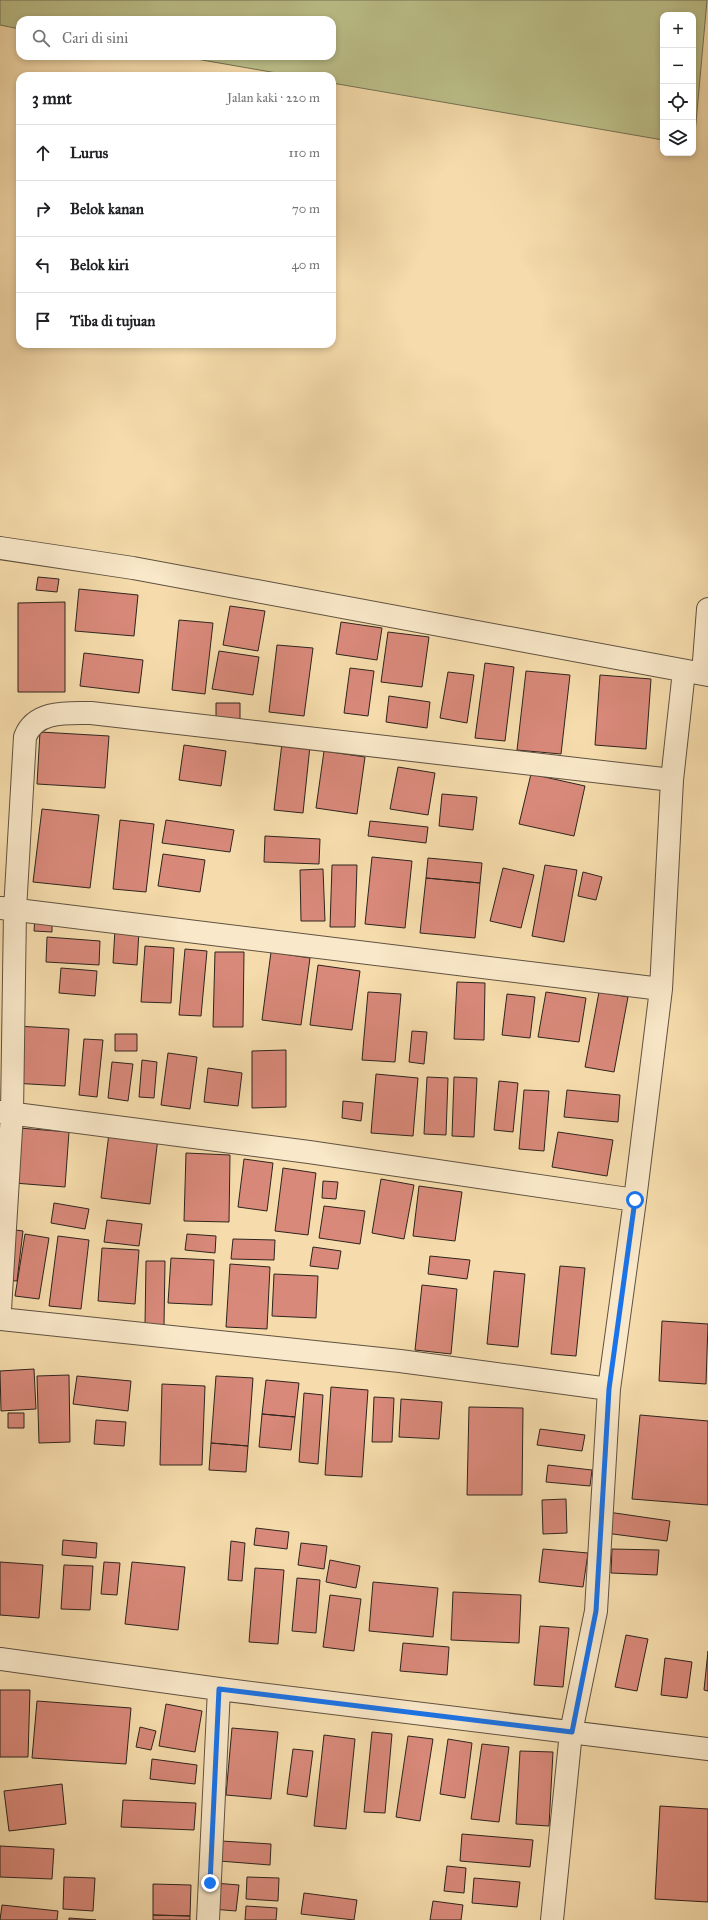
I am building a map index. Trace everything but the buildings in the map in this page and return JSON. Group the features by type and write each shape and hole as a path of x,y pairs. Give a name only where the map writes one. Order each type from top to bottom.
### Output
{"street":[{"path":"0,548 133,568 698,673"},
{"path":"552,1920 572,1732 596,1611 609,1389 635,1200 660,989 672,780 698,673 708,610"},
{"path":"0,1310 6,1113 8,909 25,737 34,722 56,714 91,712 672,780"},
{"path":"8,909 660,989"},
{"path":"6,1113 309,1152 635,1200"},
{"path":"0,1319 400,1361 609,1389"},
{"path":"0,1659 219,1689 708,1749"},
{"path":"208,1920 219,1689"}],"green space":[{"path":"0,0 707,0 696,123 696,12 660,12 660,139 336,84 336,72 271,72 202,60 336,60 336,16 16,16 16,28 0,25"}],"route":[{"path":"210,1883 219,1689 572,1732 596,1611 609,1389 635,1200"}]}
